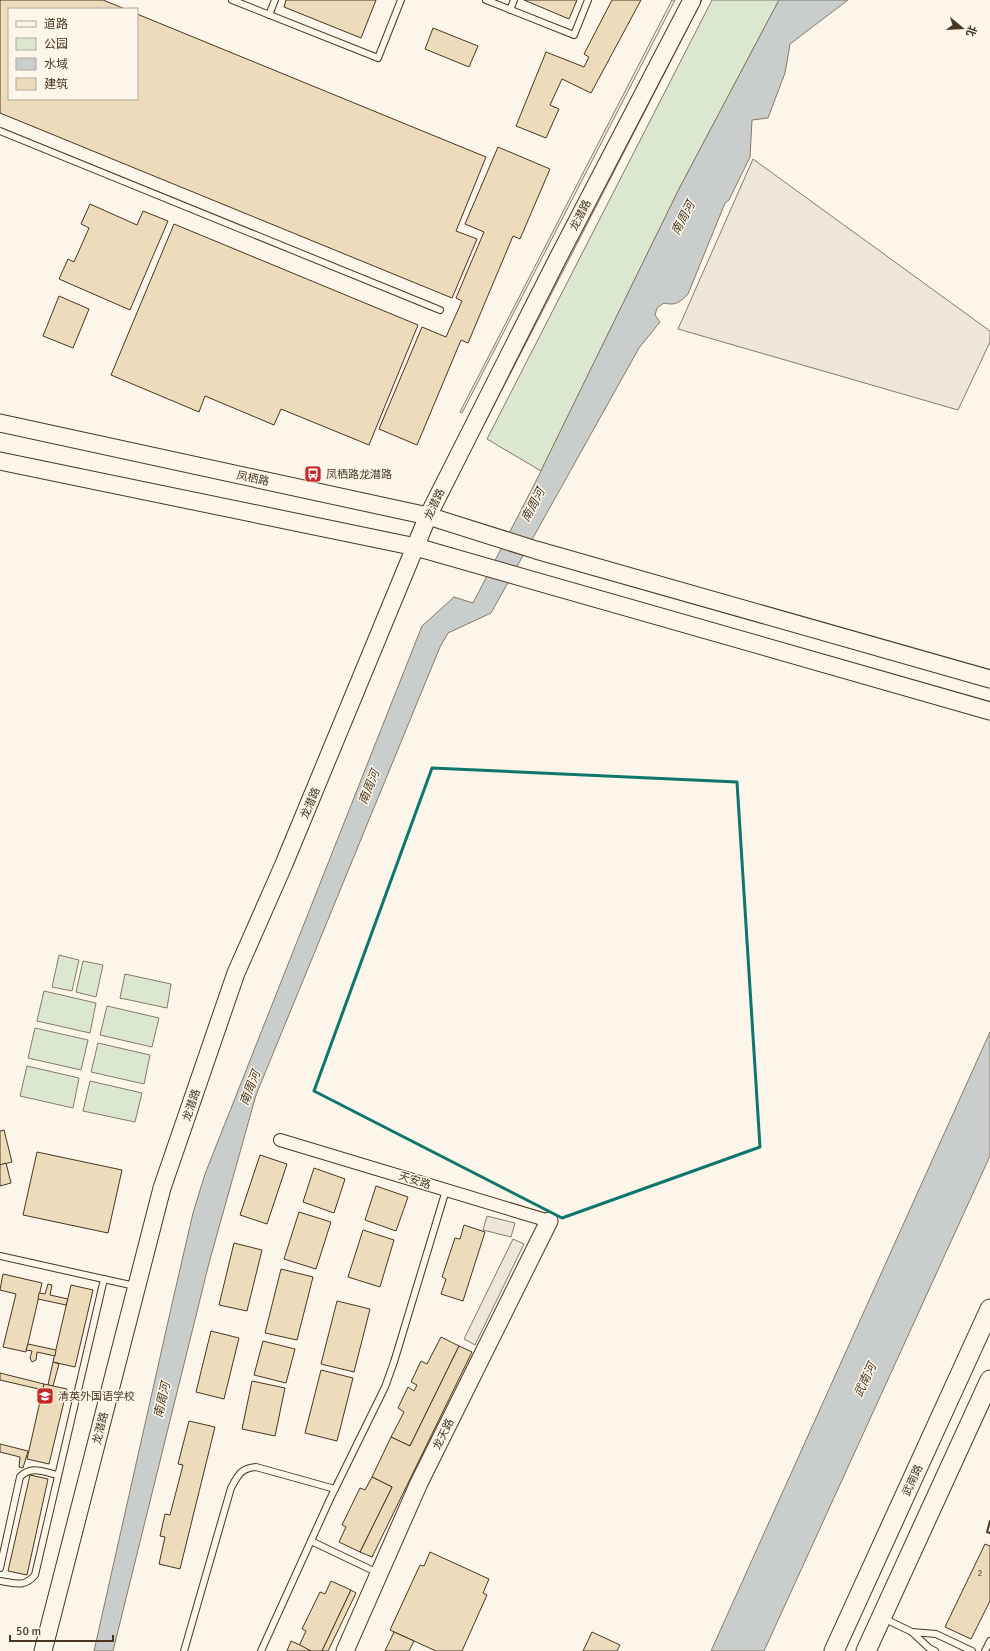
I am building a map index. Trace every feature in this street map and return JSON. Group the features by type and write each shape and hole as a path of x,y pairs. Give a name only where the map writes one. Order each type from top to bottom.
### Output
{"main road":[{"name":"武南路","path":"834,1651 990,1309"},
{"path":"866,1651 990,1380"}],"street":[{"name":"龙潜路","path":"43,1651 162,1188 236,973 284,864 428,516 558,258 692,0"},
{"name":"凤栖路","path":"0,423 428,516 536,550 990,679"},
{"path":"0,461 416,548 490,567 990,711"},
{"name":"天安路","path":"280,1140 549,1221"},
{"name":"龙天路","path":"345,1651 419,1483 549,1221"}],"lane":[{"path":"232,0 378,58 401,0"},
{"path":"269,15 275,0"},
{"path":"486,0 574,35 588,0"},
{"path":"510,10 514,0"},
{"path":"0,131 440,310"},
{"path":"261,1651 335,1489 385,1387 394,1362 446,1190"},
{"path":"0,1256 136,1286"},
{"path":"0,1581 22,1584 29,1582 35,1575 104,1279"},
{"path":"184,1651 231,1488 239,1474 247,1468 256,1467 335,1489"},
{"path":"0,1568 20,1477 26,1471 32,1470 58,1475"},
{"path":"311,1541 379,1573"},
{"path":"881,1618 912,1632 929,1648 935,1651"},
{"path":"912,1632 936,1634 972,1651"},
{"path":"985,1651 990,1641"}],"highlighted area":[{"path":"432,768 737,782 760,1147 562,1218 314,1091"}],"green space":[{"path":"712,0 779,0 679,189 541,471 487,439"},
{"path":"59,955 79,960 72,991 52,987"},
{"path":"83,961 103,965 96,997 76,992"},
{"path":"125,974 171,984 167,1008 120,998"},
{"path":"44,991 96,1003 90,1033 37,1021"},
{"path":"107,1006 159,1018 152,1047 100,1035"},
{"path":"35,1028 88,1040 81,1070 28,1058"},
{"path":"98,1043 150,1055 144,1084 91,1072"},
{"path":"27,1066 79,1078 73,1108 20,1096"},
{"path":"90,1081 142,1093 135,1122 83,1111"}],"shaded area":[{"path":"672,0 675,0 462,413 460,412"},
{"path":"700,0 702,0 484,425 482,424"},
{"path":"753,159 990,331 990,342 958,410 678,329"},
{"path":"487,1216 515,1223 511,1237 483,1230"},
{"path":"513,1239 524,1244 475,1345 464,1339"}],"water":[{"name":"南周河","path":"779,0 848,0 790,44 785,73 768,118 752,120 750,157 729,200 725,203 688,294 678,303 664,303 657,308 655,315 660,322 639,348 491,613 448,633 440,647 256,1095 209,1263 113,1651 94,1651 193,1213 205,1174 422,626 454,597 473,603 534,485 679,189"},
{"name":"武南河","path":"990,1032 990,1156 764,1651 711,1651"}],"building":[{"path":"0,0 103,0 123,8 8,8 8,100 138,100 138,14 486,157 456,231 477,239 452,298 0,113"},
{"path":"286,0 376,0 361,38 284,7"},
{"path":"524,0 577,0 569,19"},
{"path":"612,0 641,0 591,93 562,79 550,105 559,109 546,138 516,126 546,52 584,67 589,57 584,54"},
{"path":"433,28 478,46 469,67 425,49"},
{"path":"498,147 550,169 520,239 513,236 468,343 461,340 417,445 379,429 422,327 446,337 462,301 456,298 484,232 465,224"},
{"path":"90,204 137,225 143,211 168,221 130,310 59,279 68,259 74,262 89,228 81,224"},
{"path":"174,224 418,325 369,445 281,409 274,425 205,396 199,412 111,375"},
{"path":"59,296 89,309 73,348 43,336"},
{"path":"4,1130 12,1162 0,1165 0,1131"},
{"path":"37,1152 122,1170 108,1233 23,1215"},
{"path":"260,1155 287,1164 267,1224 240,1215"},
{"path":"6,1163 11,1183 0,1186 0,1165"},
{"path":"314,1168 345,1179 334,1213 303,1202"},
{"path":"376,1186 408,1197 396,1231 365,1220"},
{"path":"299,1212 331,1222 316,1269 284,1259"},
{"path":"464,1225 485,1232 463,1301 441,1294 446,1279 442,1277 455,1238 460,1239"},
{"path":"363,1230 394,1240 380,1287 348,1277"},
{"path":"234,1243 262,1250 247,1311 219,1305"},
{"path":"281,1269 313,1277 297,1340 265,1333"},
{"path":"3,1274 42,1283 26,1352 3,1347 16,1294 0,1290"},
{"path":"48,1284 52,1285 50,1295 68,1299 66,1305 38,1299 39,1293 45,1294"},
{"path":"71,1285 93,1290 75,1367 53,1362"},
{"path":"337,1301 370,1309 354,1372 321,1364"},
{"path":"211,1331 239,1338 224,1399 196,1392"},
{"path":"441,1337 459,1346 410,1446 391,1437 404,1412 398,1408 408,1387 414,1391 417,1385 411,1382 421,1361 427,1364"},
{"path":"263,1341 295,1349 286,1383 254,1375"},
{"path":"28,1344 56,1350 55,1356 37,1352 36,1360 32,1362 30,1358 32,1351 26,1350"},
{"path":"459,1346 472,1352 372,1557 360,1552 392,1487 372,1477 391,1437 410,1446"},
{"path":"53,1362 59,1364 53,1386 48,1385"},
{"path":"321,1370 353,1378 337,1441 305,1433"},
{"path":"0,1373 44,1384 43,1390 0,1380"},
{"path":"252,1381 285,1388 275,1436 242,1429"},
{"path":"44,1384 67,1389 49,1464 27,1459"},
{"path":"189,1421 215,1427 180,1569 159,1564 165,1537 160,1536 165,1514 170,1515 183,1465 178,1464"},
{"path":"0,1444 28,1451 23,1468 19,1467 20,1457 0,1452"},
{"path":"30,1475 48,1479 27,1575 8,1571"},
{"path":"372,1477 392,1487 360,1552 339,1542 346,1527 342,1525 360,1488 365,1490"},
{"path":"985,1544 990,1546 990,1601 971,1639 945,1627"},
{"path":"430,1552 489,1579 483,1593 487,1595 462,1651 436,1651 390,1630 420,1565 424,1566"},
{"path":"331,1581 351,1590 322,1651 311,1651 299,1646 306,1631 302,1629 320,1592 325,1594"},
{"path":"351,1590 356,1593 328,1651 322,1651"},
{"path":"394,1632 414,1641 409,1651 385,1651"},
{"path":"592,1632 620,1645 617,1651 583,1651"},
{"path":"291,1641 300,1645 311,1651 287,1651"}],"wall":[{"path":"990,1521 987,1532 990,1533"}],"place":[{"name":"凤栖路龙潜路","path":"313,474"},
{"name":"清英外国语学校","path":"45,1396"}]}
